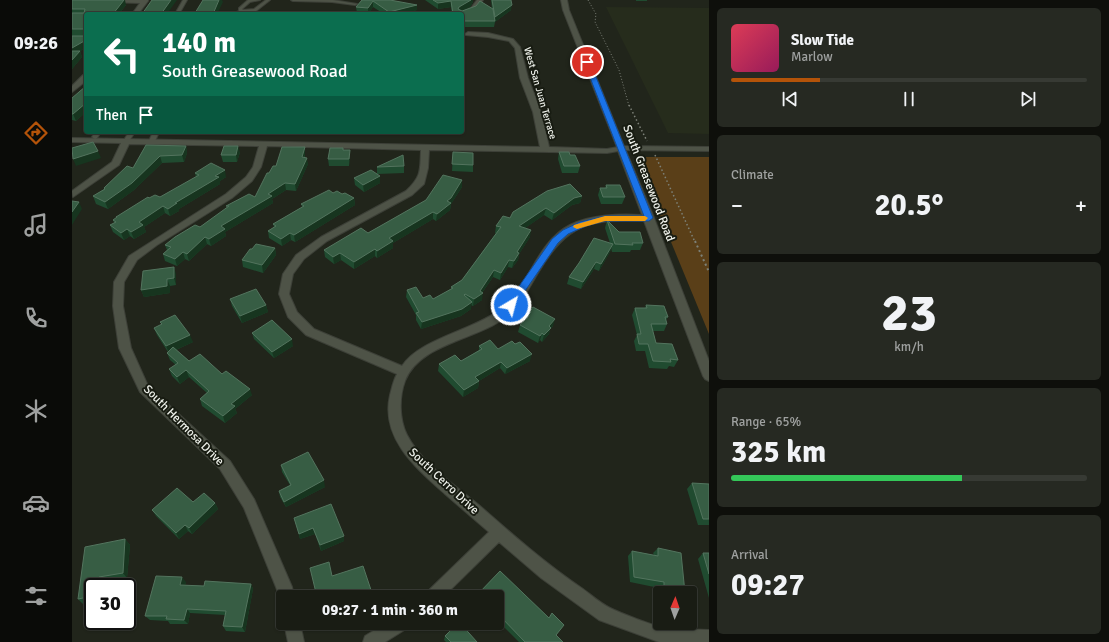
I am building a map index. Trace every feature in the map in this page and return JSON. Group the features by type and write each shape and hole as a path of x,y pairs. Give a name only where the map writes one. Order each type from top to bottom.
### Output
{"street":[{"path":"106,0 145,0"},
{"path":"136,12 145,0"},
{"path":"464,13 473,10 478,5 480,0"},
{"name":"South Greasewood Road","path":"564,0 566,10 649,218 709,376"},
{"name":"West San Juan Terrace","path":"468,34 488,35 511,40 518,48 524,78 537,112 545,149"},
{"path":"72,90 84,79"},
{"name":"West San Juan Terrace","path":"72,132 84,133"},
{"name":"West San Juan Terrace","path":"97,134 126,140"},
{"name":"West San Juan Terrace","path":"72,140 607,151 621,148 709,149"},
{"path":"73,194 116,163 126,140"},
{"name":"South Hermosa Drive","path":"264,144 257,167 249,179 229,196 154,243 133,258 119,282 118,306 125,348 144,389 225,465 249,504 285,590"},
{"path":"403,372 310,332 292,314 284,294 288,274 300,257 324,239 409,193 421,182 424,168 425,147"},
{"name":"South Cerro Drive","path":"649,218 605,218 583,224 565,232 555,241 517,298 506,311 485,325 424,352 408,364 396,387 394,410 396,427 408,448 422,465 546,573 605,614 664,636 709,638"},
{"path":"439,590 499,532"},
{"path":"293,630 296,642"},
{"path":"371,642 389,630"}],"lane":[{"path":"178,12 186,0"},
{"path":"242,10 241,8 250,1 258,0"},
{"path":"238,12 242,10 255,10 268,0"},
{"path":"293,0 332,1 354,4"},
{"path":"126,140 130,134"},
{"path":"152,141 155,134"}],"path":[{"path":"588,0 596,14 595,22 619,70 630,108 651,148 709,272"}],"shaded area":[{"path":"606,7 709,8 709,134 668,133"},
{"path":"636,157 709,157 709,334"}],"building":[{"path":"72,0 124,0 115,12 84,12 85,9 72,9"},
{"path":"152,0 171,0 162,12 143,12"},
{"path":"203,0 219,0 214,12 196,12"},
{"path":"362,0 390,0 417,5 389,12 373,1 368,8 356,7"},
{"path":"433,0 471,0 459,7 458,9 462,11 476,6 480,1 493,9 495,21 464,21 464,12 453,12 451,1 438,3"},
{"path":"492,0 511,0 512,5 495,17"},
{"path":"72,13 84,13 84,29 72,29"},
{"path":"72,36 84,36 84,41 72,48"},
{"path":"72,51 80,51 72,60"},
{"path":"84,88 84,105 73,114 72,114 72,98"},
{"path":"93,142 98,151 73,159 72,148"},
{"path":"146,145 186,146 182,155 160,156 132,183 105,202 93,196 105,189 104,188 127,166 133,168"},
{"path":"224,146 238,146 236,155 221,155"},
{"path":"282,147 305,147 302,157 307,158 295,184 285,183 268,194 272,196 221,226 225,229 209,239 205,237 187,254 183,252 175,259 163,254 171,247 165,245 175,237 195,225 200,227 229,206 226,206 249,194 255,197 267,173 269,173 273,166 276,166"},
{"path":"330,148 343,148 343,150 350,150 349,159 328,159"},
{"path":"453,152 473,153 473,165 452,164"},
{"path":"559,152 569,152 570,155 575,155 580,166 564,166"},
{"path":"403,155 404,166 377,167"},
{"path":"211,163 225,170 215,176 219,177 175,203 177,203 168,209 163,206 139,222 143,225 131,232 127,229 121,233 110,225 116,222 113,220 116,217 148,197 149,198 155,195 160,197 199,175 195,173"},
{"path":"371,170 380,176 363,185 354,178"},
{"path":"443,175 462,180 451,198 447,201 451,203 437,214 433,212 389,238 393,241 377,251 375,249 354,262 340,253 333,257 324,250 361,228 368,233 426,200"},
{"path":"570,184 582,196 574,198 554,213 546,208 519,226 531,230 517,252 519,253 514,261 509,260 501,273 494,270 480,291 483,293 474,299 465,294 464,295 472,302 462,309 422,322 416,313 419,312 407,290 416,287 423,298 430,295 433,299 453,288 451,287 462,280 501,227 496,226 503,216 510,218 513,212 547,191"},
{"path":"606,185 620,185 625,197 603,197 600,188 607,188"},
{"path":"329,190 333,193 337,191 342,194 345,193 354,198 294,235 290,233 281,239 268,231 276,226 273,224 304,206 301,204"},
{"path":"72,201 79,202 72,212"},
{"path":"607,220 619,232 640,232 643,243 632,243 633,245 615,244"},
{"path":"594,238 613,244 601,264 596,262 583,282 569,277 579,263"},
{"path":"256,244 275,248 262,265 242,260 250,249 252,249"},
{"path":"174,267 174,278 167,279 167,286 141,290 143,271"},
{"path":"256,289 266,305 240,316 230,299"},
{"path":"646,305 664,306 668,317 665,317 667,324 651,324 656,343 672,344 678,360 670,359 671,362 653,361 648,344 639,344 637,334 641,334 635,308 647,308"},
{"path":"533,307 555,319 549,326 551,328 544,335 542,333 540,336 520,325 528,316 526,315"},
{"path":"175,315 190,335 166,346 154,328 162,324 160,322"},
{"path":"272,320 292,339 272,352 252,333"},
{"path":"490,340 498,349 512,341 515,344 520,342 532,354 507,368 501,362 475,377 479,381 464,390 439,364 455,355 461,361 482,349 479,346"},
{"path":"173,347 189,361 200,354 222,374 226,371 250,389 231,404 235,406 223,416 200,399 209,391 186,370 177,377 169,369 178,363 167,353"},
{"path":"308,452 324,480 284,502 279,491 291,485 281,465"},
{"path":"692,483 709,484 709,519 703,519"},
{"path":"177,488 193,502 204,493 215,503 189,528 185,525 176,533 152,510"},
{"path":"331,504 344,536 320,545 313,528 299,534 294,518"},
{"path":"125,539 123,573 99,578 84,578 84,598 78,599 85,547"},
{"path":"658,548 681,553 684,586 664,586 664,582 634,577 632,551 658,556"},
{"path":"703,553 709,553 709,574"},
{"path":"329,562 332,576 363,566 371,590 315,590 310,568"},
{"path":"500,571 549,618 552,613 564,625 556,635 563,642 525,642 504,620 504,590 482,590"},
{"path":"156,576 182,577 180,585 204,586 205,581 251,584 242,627 223,626 226,611 187,609 184,620 166,619 167,616 145,616"},
{"path":"451,630 466,630 477,642 451,642 445,636"}],"slow traffic":[{"path":"577,227 605,218 645,218"}],"route":[{"path":"511,305 555,241 565,232 583,224 605,218 649,218 587,62"}]}
